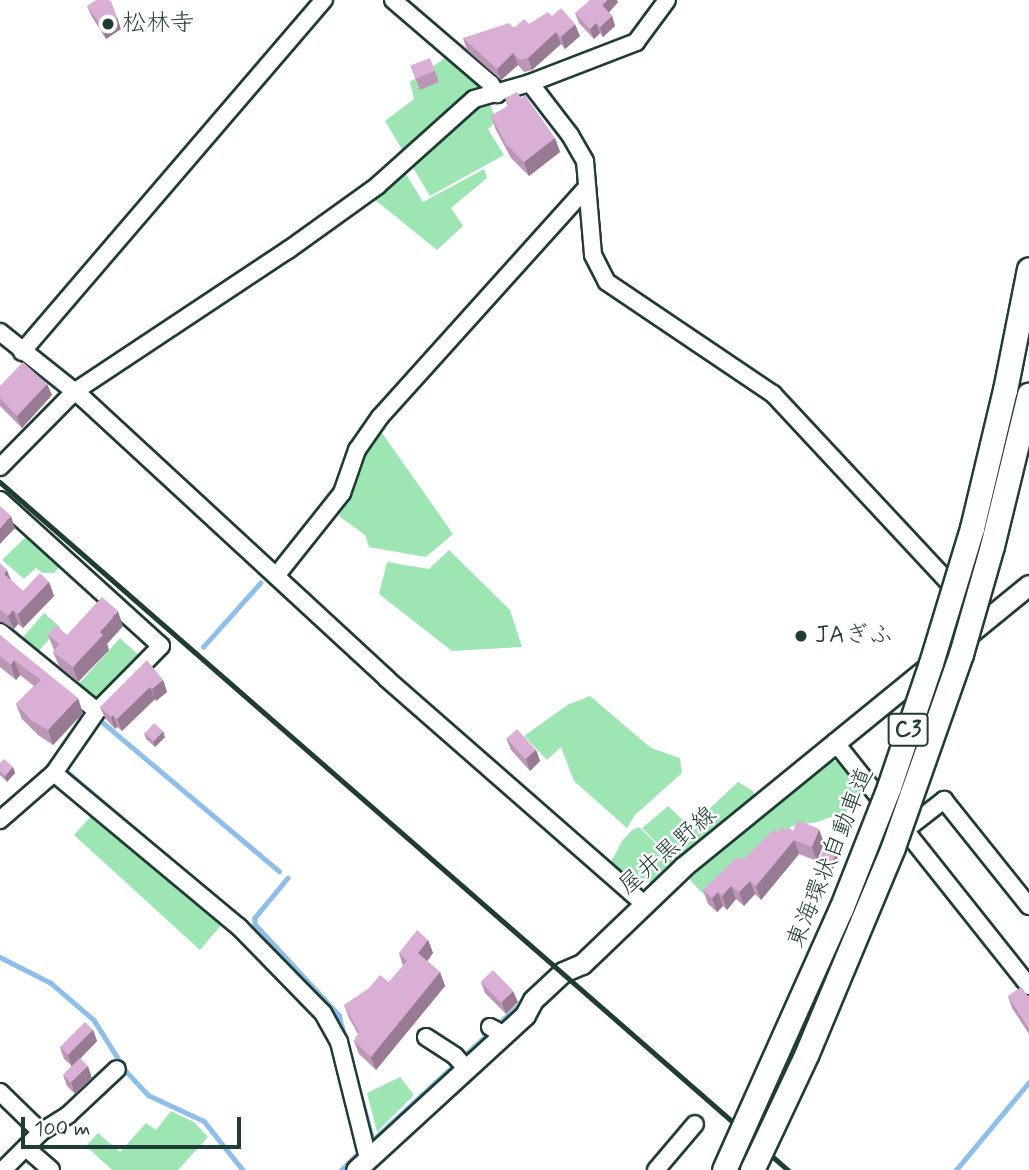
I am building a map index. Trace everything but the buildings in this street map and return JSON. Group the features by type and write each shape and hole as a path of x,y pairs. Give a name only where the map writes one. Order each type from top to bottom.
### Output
{"highway":[{"name":"東海環状自動車道","path":"724,1170 841,909 932,663 972,528 1005,390 1029,270"},
{"name":"東海環状自動車道","path":"752,1170 817,1028 902,823 961,654 992,546 1029,394"}],"main road":[{"name":"屋井黒野線","path":"362,1164 466,1068 497,1030 525,1015 533,1000 563,972 582,964 683,867 1029,585"}],"street":[{"path":"22,352 324,0"},
{"path":"393,0 491,84 497,94"},
{"path":"0,467 74,392 288,250 377,186 474,99 530,83 636,42 667,0"},
{"path":"530,83 570,135 585,161 593,255 607,282 773,394 984,622"},
{"path":"276,576 342,492 357,450 380,417 587,187"},
{"path":"0,332 74,392 387,679 644,904"},
{"path":"0,500 161,646 97,711 54,773 0,820"},
{"path":"0,632 97,711"},
{"path":"835,742 1029,986"},
{"path":"54,773 239,927 323,1013 339,1042 362,1164"},
{"path":"904,831 944,800 1029,906"},
{"path":"426,1037 455,1056 466,1068"},
{"path":"3,1170 41,1132 68,1115 117,1069"},
{"path":"0,1092 41,1132"},
{"path":"656,1170 695,1124"},
{"path":"26,1148 51,1170"}],"green space":[{"path":"445,58 483,89 497,121 488,129 504,155 430,196 385,121 414,99 410,82"},
{"path":"484,169 487,178 451,208 463,226 437,250 374,199 404,171 423,202"},
{"path":"380,430 453,534 426,557 369,547 365,535 339,516 361,453"},
{"path":"30,533 64,562 54,573 42,573 36,568 24,579 2,560"},
{"path":"449,550 510,610 522,647 452,651 379,594 387,562 429,569"},
{"path":"44,613 60,627 37,653 21,639"},
{"path":"120,638 143,659 101,699 91,699 77,686"},
{"path":"590,696 651,748 680,758 682,773 635,815 627,828 574,781 561,747 547,760 524,736 569,704"},
{"path":"840,761 865,794 845,812 817,822 793,826 773,836 703,894 689,879 826,762"},
{"path":"738,782 753,791 755,796 679,864 642,828 668,806 690,827"},
{"path":"92,815 222,924 200,950 74,835"},
{"path":"639,827 678,865 659,881 640,883 630,879 611,862 622,841 632,830"},
{"path":"400,1077 414,1095 377,1132 367,1093"},
{"path":"171,1111 194,1122 208,1137 178,1170 112,1170 86,1146 98,1133 120,1152 146,1123 156,1130"}],"waterway":[{"path":"203,647 260,583"},
{"path":"101,721 279,871"},
{"path":"64,769 178,866"},
{"path":"288,878 255,918 255,924 339,1015 373,1140 453,1066"},
{"path":"0,957 51,983 94,1020 126,1071 148,1095 204,1121 243,1170"},
{"path":"498,1024 519,1005"},
{"path":"464,1056 489,1033"},
{"path":"956,1170 1029,1082"},
{"path":"341,1170 355,1156"}],"railway":[{"path":"0,482 788,1170"}],"place":[{"name":"松林寺","path":"108,24"},
{"name":"JAぎふ","path":"801,636"}]}
